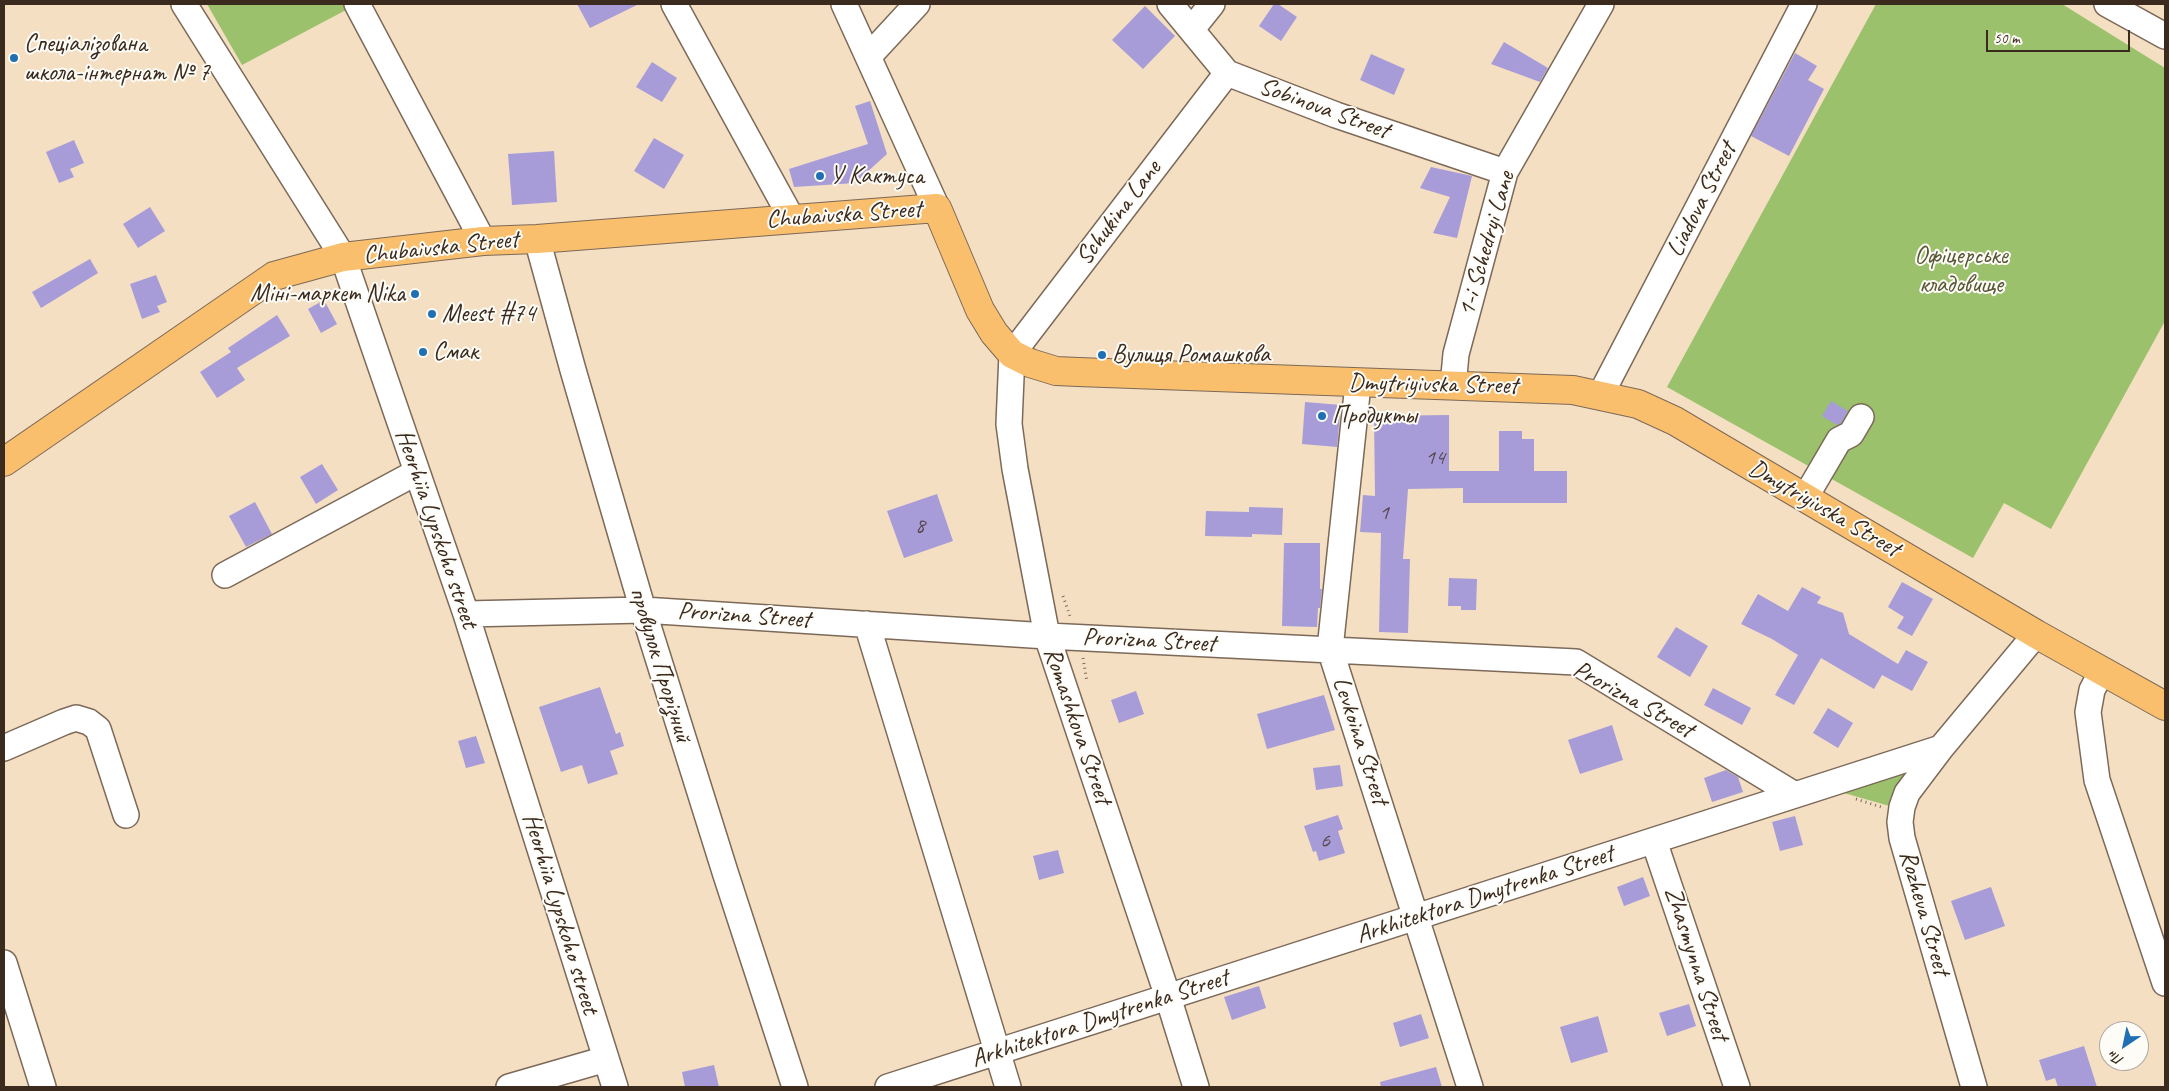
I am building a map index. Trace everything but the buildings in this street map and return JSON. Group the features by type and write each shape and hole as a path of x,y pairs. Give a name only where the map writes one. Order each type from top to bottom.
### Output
{"main road":[{"name":"Chubaivska Street","path":"4,462 274,276 343,257 483,241 537,239 937,208"},
{"name":"Dmytriyivska Street","path":"937,208 980,310 994,333 1012,354 1030,363 1056,371 1358,384 1564,389 1638,404 1675,422 2036,634 2165,706"}],"street":[{"name":"Heorhiia Lypskoho street","path":"184,4 343,257 466,614 615,1087"},
{"path":"356,4 483,241"},
{"path":"674,4 792,219"},
{"name":"Dmytriyivska Street","path":"844,4 937,208"},
{"path":"869,56 917,4"},
{"name":"Sobinova Street","path":"1170,4 1227,72 1336,115 1505,172"},
{"path":"1192,29 1212,4"},
{"name":"1-i Schedryi Lane","path":"1453,386 1456,354 1505,172 1602,4"},
{"name":"Liadova Street","path":"1600,396 1804,4"},
{"path":"2107,4 2165,36"},
{"name":"Schukina Lane","path":"1012,354 1227,72"},
{"name":"провулок Прорізний","path":"537,239 643,610 795,1087"},
{"name":"Romashkova Street","path":"1012,354 1009,424 1015,469 1047,636 1168,997 1196,1087"},
{"name":"Levkoina Street","path":"1358,384 1330,649 1470,1087"},
{"path":"1805,498 1839,440 1851,434 1860,417"},
{"path":"225,575 417,472"},
{"name":"Prorizna Street","path":"466,614 643,610 1047,636 1576,662 1794,795"},
{"path":"867,624 1008,1087"},
{"path":"1941,748 2036,634"},
{"path":"2102,671 2092,690 2088,712 2097,780 2165,983"},
{"path":"4,748 76,718 89,722 98,729 126,815"},
{"name":"Arkhitektora Dmytrenka Street","path":"888,1087 1941,748"},
{"name":"Rozheva Street","path":"1941,748 1907,793 1902,807 1900,822 1902,838 1974,1087"},
{"name":"Zhasmynna Street","path":"1654,840 1737,1087"},
{"path":"4,963 43,1087"},
{"path":"509,1087 606,1060"}],"green space":[{"path":"207,4 343,4 346,10 242,65"},
{"name":"Офіцерське кладовище","path":"1876,4 2062,4 2165,68 2165,321 2051,529 2004,503 1973,558 1667,387"},
{"path":"1901,765 1911,778 1893,807 1837,791"}],"place":[{"name":"Спеціалізована школа-інтернат № 7","path":"14,58"},
{"name":"У Кактуса","path":"820,176"},
{"name":"Міні-маркет Nika","path":"415,294"},
{"name":"Meest #74","path":"432,314"},
{"name":"Смак","path":"423,352"},
{"name":"Вулиця Ромашкова","path":"1102,355"},
{"name":"Продукты","path":"1322,416"}]}
